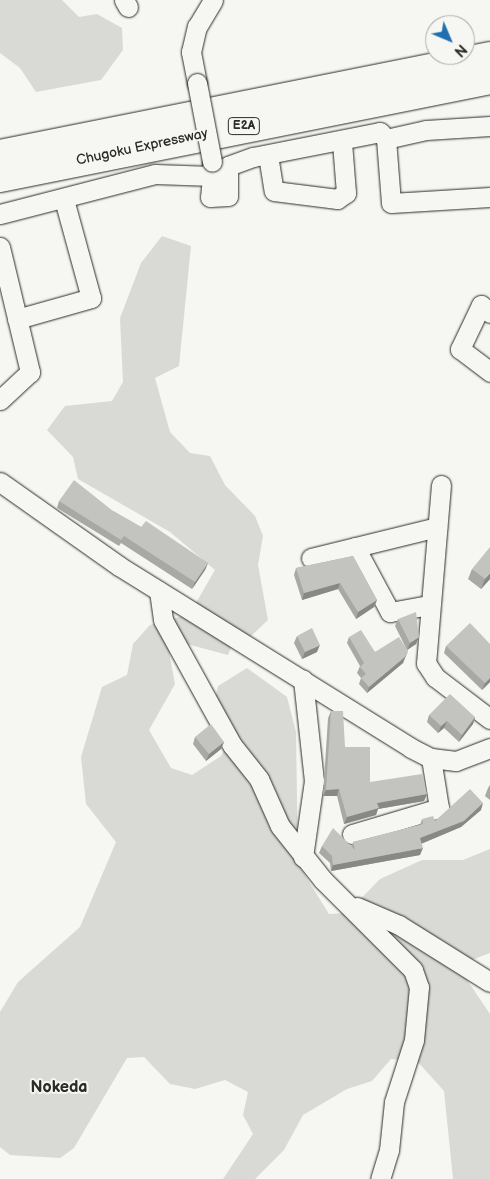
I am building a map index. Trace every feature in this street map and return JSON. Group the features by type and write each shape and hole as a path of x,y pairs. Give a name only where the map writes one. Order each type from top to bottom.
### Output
{"highway":[{"name":"Chugoku Expressway","path":"0,154 490,56"},
{"name":"Chugoku Expressway","path":"0,178 490,80"}],"street":[{"path":"213,0 197,27 192,52 212,169 210,197 228,196 228,166 268,155 342,142 380,132 386,138 391,203 490,197"},
{"path":"386,138 426,130 490,126"},
{"path":"268,155 274,191 337,199 346,193 342,142"},
{"path":"0,214 155,174 212,169"},
{"path":"17,319 91,298 64,198"},
{"path":"0,247 30,372 0,400"},
{"path":"490,313 481,305 460,349 490,372"},
{"path":"0,482 158,591 431,758 456,761 490,748"},
{"path":"442,485 428,605 426,662 435,677 490,719"},
{"path":"311,558 437,527"},
{"path":"356,547 390,612 428,605"},
{"path":"158,591 163,620 232,745 259,779 280,826 303,857 351,904 413,970 419,987 414,1040 394,1102 389,1150 380,1179"},
{"path":"303,680 314,781 303,857"},
{"path":"352,834 439,808 431,758"},
{"path":"351,904 400,926 490,982"}],"shaded area":[{"path":"0,0 62,0 79,17 97,14 122,28 123,50 101,80 36,92 20,68 0,53"},
{"path":"162,236 191,246 179,366 155,378 170,432 190,453 210,456 225,485 255,516 263,536 258,565 268,620 250,637 196,603 215,570 170,532 78,479 73,457 47,430 65,406 112,401 123,382 120,318 141,263"},
{"path":"183,616 232,645 228,655 183,643 169,652 175,684 149,730 171,768 192,775 221,756 232,734 215,699 218,686 247,668 287,697 296,732 298,864 329,914 347,913 380,879 422,860 463,860 490,849 490,953 474,959 463,974 490,1014 490,1179 453,1179 444,1091 418,1062 391,1059 372,1081 347,1089 303,1115 284,1150 255,1179 223,1179 253,1134 243,1115 248,1092 225,1080 195,1089 170,1084 144,1057 127,1058 74,1148 60,1158 10,1155 0,1147 0,1012 18,982 80,927 116,842 86,804 81,757 102,687 127,675 133,644 150,625"}],"building":[{"path":"74,480 113,511 141,527 146,521 208,563 195,582 124,536 121,540 59,501"},
{"path":"490,547 490,573 485,579 472,569"},
{"path":"353,556 377,600 358,612 340,583 304,593 296,568"},
{"path":"416,612 419,637 410,643 398,619"},
{"path":"470,623 490,644 490,678 485,683 446,646"},
{"path":"312,628 320,645 305,652 297,636"},
{"path":"361,630 375,652 399,637 408,651 405,657 369,687 361,678 366,674 360,667 364,663 349,637"},
{"path":"450,694 475,717 462,735 447,721 441,726 429,715"},
{"path":"331,711 343,711 345,747 370,747 370,782 422,774 427,794 377,803 379,808 347,817 339,789 326,790"},
{"path":"211,724 224,742 209,754 195,737"},
{"path":"470,789 483,803 464,821 420,838 423,848 333,865 332,856 322,846 333,828 355,850 353,842 423,824 422,819 433,816 435,821"}],"district":[{"name":"Nokeda","path":"59,1088"}]}
